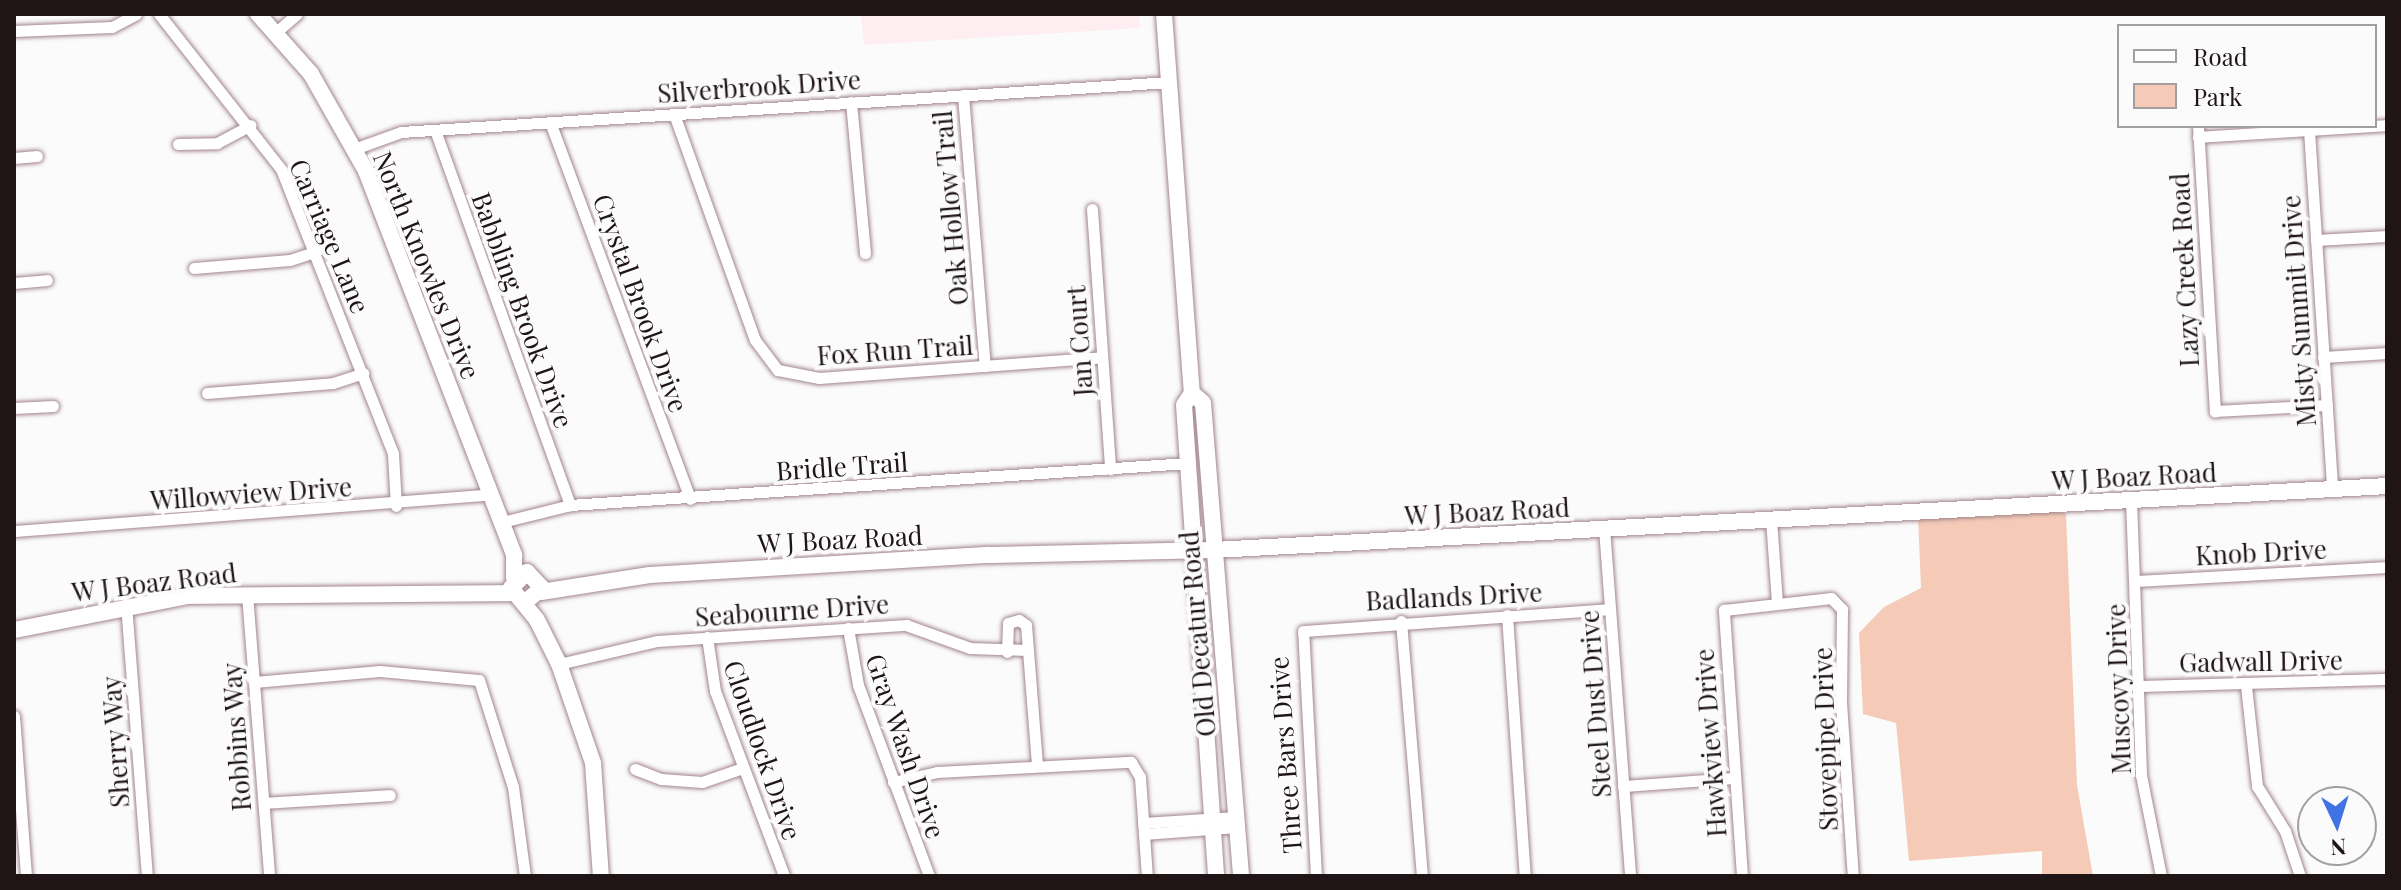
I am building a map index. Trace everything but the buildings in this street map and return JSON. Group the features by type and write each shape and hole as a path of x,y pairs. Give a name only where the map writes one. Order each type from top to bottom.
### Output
{"main road":[{"name":"North Knowles Drive","path":"258,14 311,74 354,149 527,588"},
{"name":"Old Decatur Road","path":"1164,14 1192,393 1184,405 1216,876"},
{"name":"Old Decatur Road","path":"1192,393 1203,403 1241,876"},
{"name":"W J Boaz Road","path":"14,630 126,604 247,594 445,593 527,588 582,577 590,582 989,555 1214,550 2387,486"},
{"path":"527,588 537,620 559,664 593,763 601,876"}],"street":[{"path":"14,31 112,27 136,14"},
{"name":"Carriage Lane","path":"159,14 251,125 281,169 317,251 393,454 396,506"},
{"path":"275,33 297,14"},
{"name":"Silverbrook Drive","path":"354,149 401,132 1170,82"},
{"name":"Oak Hollow Trail","path":"963,95 985,366"},
{"path":"851,102 865,253"},
{"name":"Fox Run Trail","path":"674,114 755,340 778,370 819,378 1102,357"},
{"name":"Crystal Brook Drive","path":"550,122 690,499"},
{"path":"178,144 217,143 251,125"},
{"path":"2198,131 2340,128"},
{"name":"Babbling Brook Drive","path":"435,130 570,505"},
{"name":"Misty Summit Drive","path":"2309,130 2332,488"},
{"name":"Lazy Creek Road","path":"2198,131 2215,411 2327,405"},
{"path":"14,158 37,156"},
{"name":"Jan Court","path":"1092,209 1110,469"},
{"path":"2316,240 2387,236"},
{"path":"194,268 290,260 317,251"},
{"path":"14,283 47,280"},
{"path":"2323,357 2387,353"},
{"path":"207,393 333,383 363,373"},
{"path":"14,408 53,406"},
{"name":"Bridle Trail","path":"502,522 570,505 1188,463"},
{"name":"Willowview Drive","path":"14,531 396,506 491,494"},
{"name":"Muscovy Drive","path":"2131,500 2137,581 2137,686 2143,790 2161,876"},
{"path":"1771,519 1777,602"},
{"name":"Steel Dust Drive","path":"1604,528 1630,876"},
{"name":"Knob Drive","path":"2137,581 2387,567"},
{"name":"Robbins Way","path":"247,594 269,876"},
{"name":"Stovepipe Drive","path":"1777,602 1839,601 1853,876"},
{"name":"Hawkview Drive","path":"1742,876 1726,608 1777,602"},
{"name":"Sherry Way","path":"126,604 147,876"},
{"name":"Badlands Drive","path":"1303,631 1401,621 1609,609"},
{"path":"1507,615 1525,876"},
{"path":"1007,652 1008,623 1014,620 1026,625 1037,765"},
{"path":"1401,621 1422,876"},
{"name":"Seabourne Drive","path":"559,664 635,644 906,625 970,648 1007,652 1027,650"},
{"name":"Gray Wash Drive","path":"848,628 852,665 929,876"},
{"name":"Three Bars Drive","path":"1303,631 1316,876"},
{"name":"Cloudlock Drive","path":"707,637 711,677 784,876"},
{"path":"254,682 380,671 479,680 513,787 525,876"},
{"name":"Gadwall Drive","path":"2137,686 2246,686 2387,679"},
{"path":"2246,686 2257,786 2285,831 2300,876"},
{"path":"14,716 26,876"},
{"path":"893,782 1037,765 1134,764 1144,828 1147,876 1137,876"},
{"path":"635,769 661,779 702,782 743,768"},
{"path":"1623,786 1735,778"},
{"path":"264,803 390,795"},
{"path":"1144,828 1236,822"}],"shaded area":[{"path":"861,14 1139,14 1140,28 864,45"}],"green space":[{"path":"2053,509 2066,514 2077,785 2093,876 2042,876 2042,851 1909,861 1896,723 1863,714 1859,633 1884,607 1921,588 1918,516"}]}
